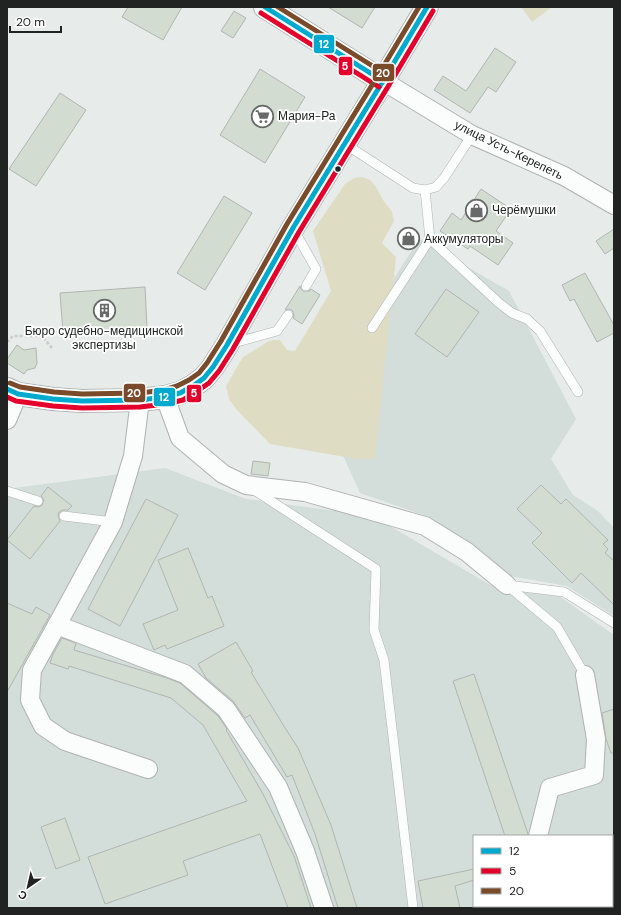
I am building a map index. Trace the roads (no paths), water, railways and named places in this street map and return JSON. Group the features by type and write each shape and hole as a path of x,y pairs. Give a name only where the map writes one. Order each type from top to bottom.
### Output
{"main road":[{"path":"265,7 383,81"},
{"path":"12,391 53,399 82,401 140,400 165,397 180,393 204,378 227,345 294,228 427,7"}],"street":[{"name":"улица Усть-Керепеть","path":"383,81 472,135 564,176 614,206"},
{"path":"7,420 12,391"},
{"path":"165,397 180,438 223,474 246,485 305,492 425,526 467,552 507,585"},
{"path":"140,400 133,456 113,522 32,670 30,700 43,726 65,741 148,769"},
{"path":"57,625 185,674 226,709 278,788 305,852 324,908"},
{"path":"538,835 550,788 594,775 596,739 585,675"}],"lane":[{"path":"345,144 413,188 425,190 436,186 444,178 472,135"},
{"path":"372,328 430,239 425,190"},
{"path":"294,228 316,269 306,286"},
{"path":"430,239 499,303 512,313 527,319 540,331 578,392"},
{"path":"227,345 277,331 288,315"},
{"path":"246,485 376,568 374,630 384,660 413,908"},
{"path":"7,491 38,501"},
{"path":"64,516 113,522"},
{"path":"507,585 564,592 614,623"},
{"path":"507,585 557,627 585,675"}],"place":[{"name":"Мария-Ра","path":"263,116"},
{"name":"Черёмушки","path":"477,210"},
{"name":"Аккумуляторы","path":"408,239"},
{"name":"Бюро судебно-медицинской экспертизы","path":"104,310"}]}
